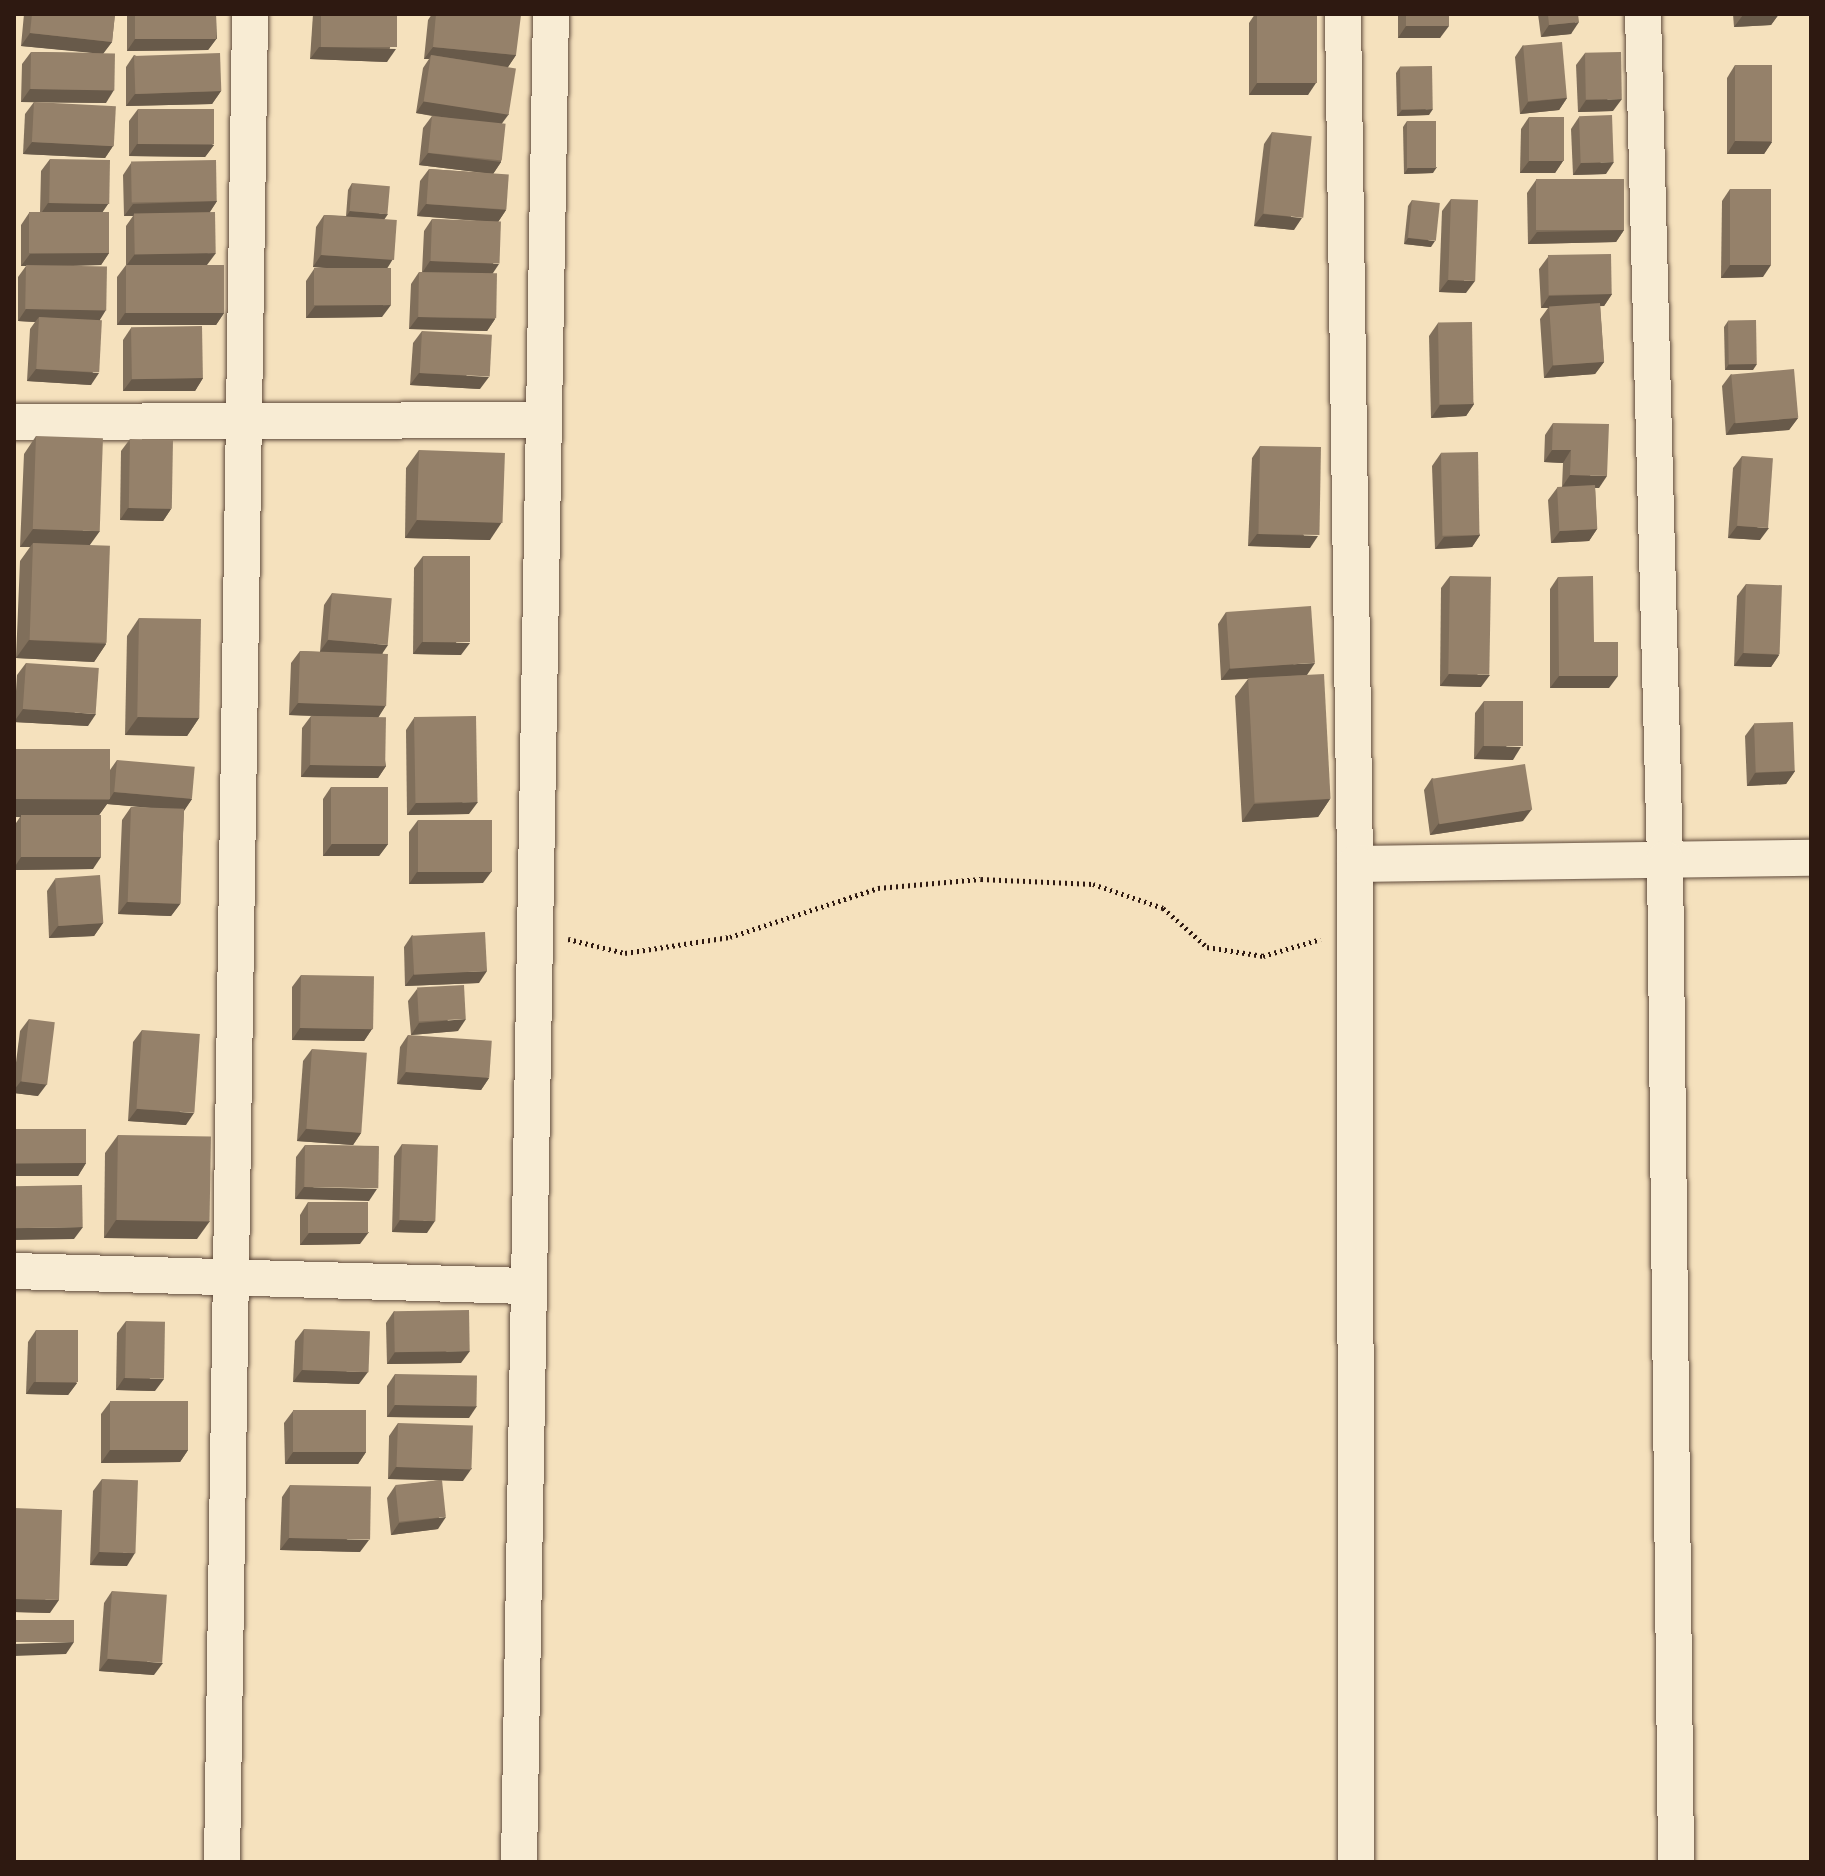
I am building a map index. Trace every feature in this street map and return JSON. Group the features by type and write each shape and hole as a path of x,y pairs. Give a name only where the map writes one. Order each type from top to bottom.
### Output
{"street":[{"path":"222,1862 240,425 250,14"},
{"path":"519,1862 525,1286 551,14"},
{"path":"1343,14 1355,864 1356,1862"},
{"path":"1643,14 1665,859 1676,1862"},
{"path":"14,422 240,425 543,420"},
{"path":"1355,864 1811,858"},
{"path":"14,1271 525,1286"}],"path":[{"path":"532,930 625,953 730,937 878,888 981,879 1093,884 1163,908 1207,947 1263,956 1355,928"}],"building":[{"path":"32,14 115,14 112,42 30,33"},
{"path":"135,14 216,14 216,39 135,39"},
{"path":"321,14 397,14 397,47 321,47"},
{"path":"436,14 521,15 516,55 433,47"},
{"path":"1257,14 1317,14 1317,83 1257,83"},
{"path":"1406,14 1449,14 1449,26 1406,26"},
{"path":"1548,14 1578,14 1579,22 1549,25"},
{"path":"1562,42 1567,98 1528,101 1523,45"},
{"path":"31,52 115,53 114,90 30,89"},
{"path":"1621,52 1622,99 1586,100 1585,53"},
{"path":"220,53 221,91 135,94 134,56"},
{"path":"431,55 516,68 509,115 424,101"},
{"path":"1735,65 1772,65 1772,141 1735,141"},
{"path":"1432,66 1433,109 1401,110 1400,67"},
{"path":"34,102 116,106 114,146 32,142"},
{"path":"138,109 214,109 214,144 138,144"},
{"path":"1612,115 1614,162 1581,163 1579,116"},
{"path":"432,116 506,124 502,161 428,153"},
{"path":"1529,117 1564,117 1564,161 1529,161"},
{"path":"1407,121 1436,121 1436,168 1407,168"},
{"path":"1272,132 1312,136 1303,218 1263,214"},
{"path":"50,159 110,160 109,204 49,203"},
{"path":"216,160 217,201 132,202 131,161"},
{"path":"429,169 509,175 506,209 427,204"},
{"path":"1536,179 1624,179 1624,230 1536,230"},
{"path":"352,183 390,186 387,214 350,211"},
{"path":"1730,189 1771,189 1771,265 1730,265"},
{"path":"1451,199 1478,200 1475,281 1448,280"},
{"path":"1412,200 1440,203 1436,241 1408,238"},
{"path":"29,212 109,212 109,253 29,253"},
{"path":"215,212 216,253 135,254 134,213"},
{"path":"324,215 397,220 394,260 321,255"},
{"path":"432,219 501,221 499,263 431,261"},
{"path":"1611,254 1612,294 1549,295 1548,255"},
{"path":"26,265 107,266 106,310 25,309"},
{"path":"126,265 224,265 224,313 126,313"},
{"path":"314,268 391,268 391,305 314,305"},
{"path":"419,272 497,273 496,318 418,317"},
{"path":"1600,303 1604,362 1553,365 1549,307"},
{"path":"39,317 102,320 99,372 36,369"},
{"path":"1728,320 1756,320 1757,364 1729,364"},
{"path":"1472,322 1473,404 1439,405 1438,323"},
{"path":"202,326 203,378 132,379 131,327"},
{"path":"422,331 492,335 490,377 420,373"},
{"path":"1794,369 1798,418 1736,423 1731,374"},
{"path":"1553,423 1609,424 1607,476 1570,475 1571,450 1552,450"},
{"path":"36,436 103,438 100,531 33,529"},
{"path":"130,439 173,440 172,509 129,508"},
{"path":"1260,446 1321,447 1319,535 1258,534"},
{"path":"419,450 505,453 503,523 417,520"},
{"path":"1478,452 1479,535 1442,536 1441,453"},
{"path":"1742,456 1773,458 1768,528 1737,526"},
{"path":"1595,485 1597,529 1559,531 1557,487"},
{"path":"33,543 110,546 107,643 30,640"},
{"path":"423,556 470,556 470,642 423,642"},
{"path":"1450,576 1491,577 1489,675 1448,674"},
{"path":"1593,576 1594,642 1618,642 1618,676 1559,676 1558,577"},
{"path":"1746,584 1782,585 1780,654 1744,653"},
{"path":"332,593 392,598 388,645 328,640"},
{"path":"1311,606 1315,663 1230,669 1226,612"},
{"path":"139,618 201,619 199,718 137,717"},
{"path":"300,651 388,654 386,706 298,703"},
{"path":"26,663 99,668 96,714 23,709"},
{"path":"1324,674 1331,799 1255,803 1248,678"},
{"path":"1484,701 1523,701 1523,746 1484,746"},
{"path":"311,716 386,717 385,766 310,765"},
{"path":"476,716 478,802 416,803 414,717"},
{"path":"1793,722 1795,771 1756,772 1754,723"},
{"path":"14,749 110,749 110,799 14,799"},
{"path":"117,760 195,767 192,799 114,792"},
{"path":"1525,764 1532,809 1439,824 1432,779"},
{"path":"331,787 388,787 388,844 331,844"},
{"path":"131,807 184,809 181,904 128,902"},
{"path":"21,815 101,815 101,857 21,857"},
{"path":"418,820 492,820 492,872 418,872"},
{"path":"100,875 103,923 58,926 55,878"},
{"path":"485,932 487,971 414,975 412,936"},
{"path":"301,975 374,976 373,1029 300,1028"},
{"path":"464,985 466,1019 419,1021 417,987"},
{"path":"29,1019 55,1022 47,1085 21,1082"},
{"path":"142,1030 200,1034 194,1113 136,1109"},
{"path":"408,1035 492,1041 489,1078 405,1072"},
{"path":"312,1049 367,1053 361,1133 306,1129"},
{"path":"16,1129 86,1129 86,1163 16,1163"},
{"path":"118,1135 211,1137 210,1222 117,1220"},
{"path":"402,1144 438,1145 435,1221 399,1220"},
{"path":"305,1145 379,1146 378,1188 304,1187"},
{"path":"82,1185 83,1227 15,1228 14,1186"},
{"path":"308,1202 368,1202 368,1233 308,1233"},
{"path":"469,1310 470,1351 395,1352 394,1311"},
{"path":"126,1321 165,1322 164,1379 125,1378"},
{"path":"304,1329 370,1331 369,1372 303,1370"},
{"path":"36,1330 78,1330 78,1382 36,1382"},
{"path":"395,1374 477,1375 476,1406 394,1405"},
{"path":"110,1401 188,1401 188,1450 110,1450"},
{"path":"293,1410 366,1410 366,1452 293,1452"},
{"path":"398,1423 473,1426 471,1470 396,1467"},
{"path":"102,1479 138,1480 135,1553 99,1552"},
{"path":"442,1480 446,1517 399,1522 395,1485"},
{"path":"290,1485 371,1486 370,1539 289,1538"},
{"path":"14,1508 62,1510 59,1600 14,1599"},
{"path":"112,1591 167,1595 162,1663 107,1659"},
{"path":"14,1620 74,1620 74,1642 14,1642"}]}
